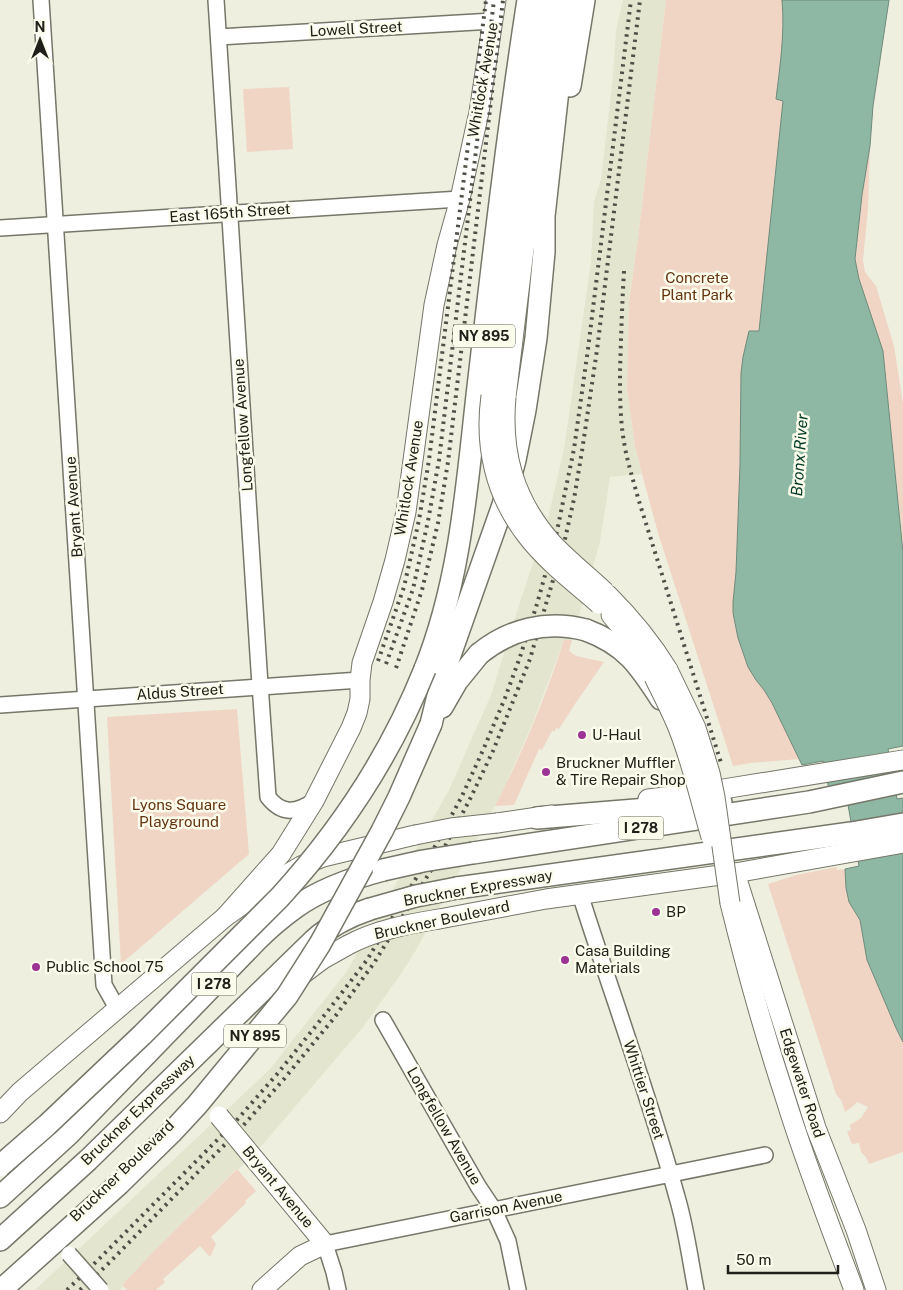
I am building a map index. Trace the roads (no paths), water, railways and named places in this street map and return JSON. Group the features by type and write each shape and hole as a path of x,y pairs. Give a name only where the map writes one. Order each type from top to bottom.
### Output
{"highway":[{"name":"NY 895","path":"1,1290 119,1184 160,1144 196,1105 287,996 320,944 382,832 431,724 434,672 444,614 456,562 463,514 507,140 528,0"},
{"name":"NY 895","path":"0,1166 142,1035 297,879 336,829 364,787 434,672 496,529 515,460 533,364 544,252 552,217 577,2"},
{"path":"431,724 457,681 474,659 491,644 512,634 538,627 564,626 586,630 612,642 632,659 676,723"},
{"name":"Bruckner Expressway","path":"0,1197 69,1134 274,924 297,906 323,892 364,875 423,861 806,790 899,782"},
{"path":"537,818 660,808 806,790"},
{"name":"Bruckner Expressway","path":"0,1240 88,1160 314,940 345,918 416,896 458,888 832,846 903,824"}],"main road":[{"name":"Whitlock Avenue","path":"225,917 282,854 314,801 355,720 360,706 360,680 364,656 383,602 406,512 434,305 447,245 460,199 480,104 496,0"},
{"path":"498,397 540,0"},
{"path":"554,0 498,397 488,418 490,454 499,486 527,537 540,551 632,620 646,637 661,674 688,757 771,1050 801,1147 854,1290"},
{"path":"661,674 696,728 710,773 730,903"},
{"path":"806,790 903,760"},
{"path":"0,1106 20,1092 118,1010 225,917 301,866 323,857 415,835 451,828 537,818"},
{"name":"Bruckner Boulevard","path":"0,1286 162,1133 201,1093 297,979 323,960 366,936 408,924 503,906 735,873 832,846 903,843"},
{"name":"Edgewater Road","path":"735,873 816,1128 856,1230 876,1290"},
{"path":"0,1113 20,1092"},
{"name":"Bryant Avenue","path":"201,1093 325,1244"},
{"name":"Garrison Avenue","path":"262,1290 300,1256 325,1244"}],"street":[{"name":"Bryant Avenue","path":"41,0 104,984 118,1010"},
{"name":"Longfellow Avenue","path":"216,0 268,797 279,808 287,810 304,808 314,801"},
{"name":"Lowell Street","path":"218,37 494,20"},
{"name":"East 165th Street","path":"0,228 460,199"},
{"name":"Aldus Street","path":"0,704 360,680"},
{"name":"Whittier Street","path":"580,894 671,1174 678,1199 696,1290"},
{"name":"Longfellow Avenue","path":"383,1020 478,1186 494,1210 508,1241 518,1290"},
{"name":"Garrison Avenue","path":"325,1244 765,1155"},
{"path":"54,1236 101,1290"},
{"name":"Bryant Avenue","path":"325,1244 338,1290"}],"water":[{"name":"Bronx River","path":"782,0 889,0 873,106 870,146 855,259 859,279 883,351 903,553 903,746 888,749 897,799 903,798 903,1042 867,960 860,920 849,902 845,869 859,866 848,805 833,808 823,761 802,765 772,703 748,667 738,638 733,613 740,465 741,373 749,331 759,331 783,101 776,99 782,37"}],"railway":[{"path":"378,661 404,587 419,520 429,460 486,0"},
{"path":"386,664 413,589 439,460 494,0"},
{"path":"396,668 422,590 438,523 448,462 503,0"},
{"path":"67,1290 236,1121 327,1012 367,960 433,850 462,796 484,748 505,698 537,604 556,536 574,449 631,0"},
{"path":"80,1290 107,1265 242,1127 334,1018 374,963 441,854 493,751 530,659 565,539 574,499 597,350 640,0"},
{"path":"624,271 620,389 625,449 638,498 722,766"}],"place":[{"name":"U-Haul","path":"582,735"},
{"name":"Bruckner Muffler & Tire Repair Shop","path":"546,772"},
{"name":"BP","path":"656,912"},
{"name":"Casa Building Materials","path":"565,960"},
{"name":"Public School 75","path":"36,967"}],"park label":[{"name":"Concrete Plant Park","path":"697,286"},
{"name":"Lyons Square Playground","path":"179,814"}]}
